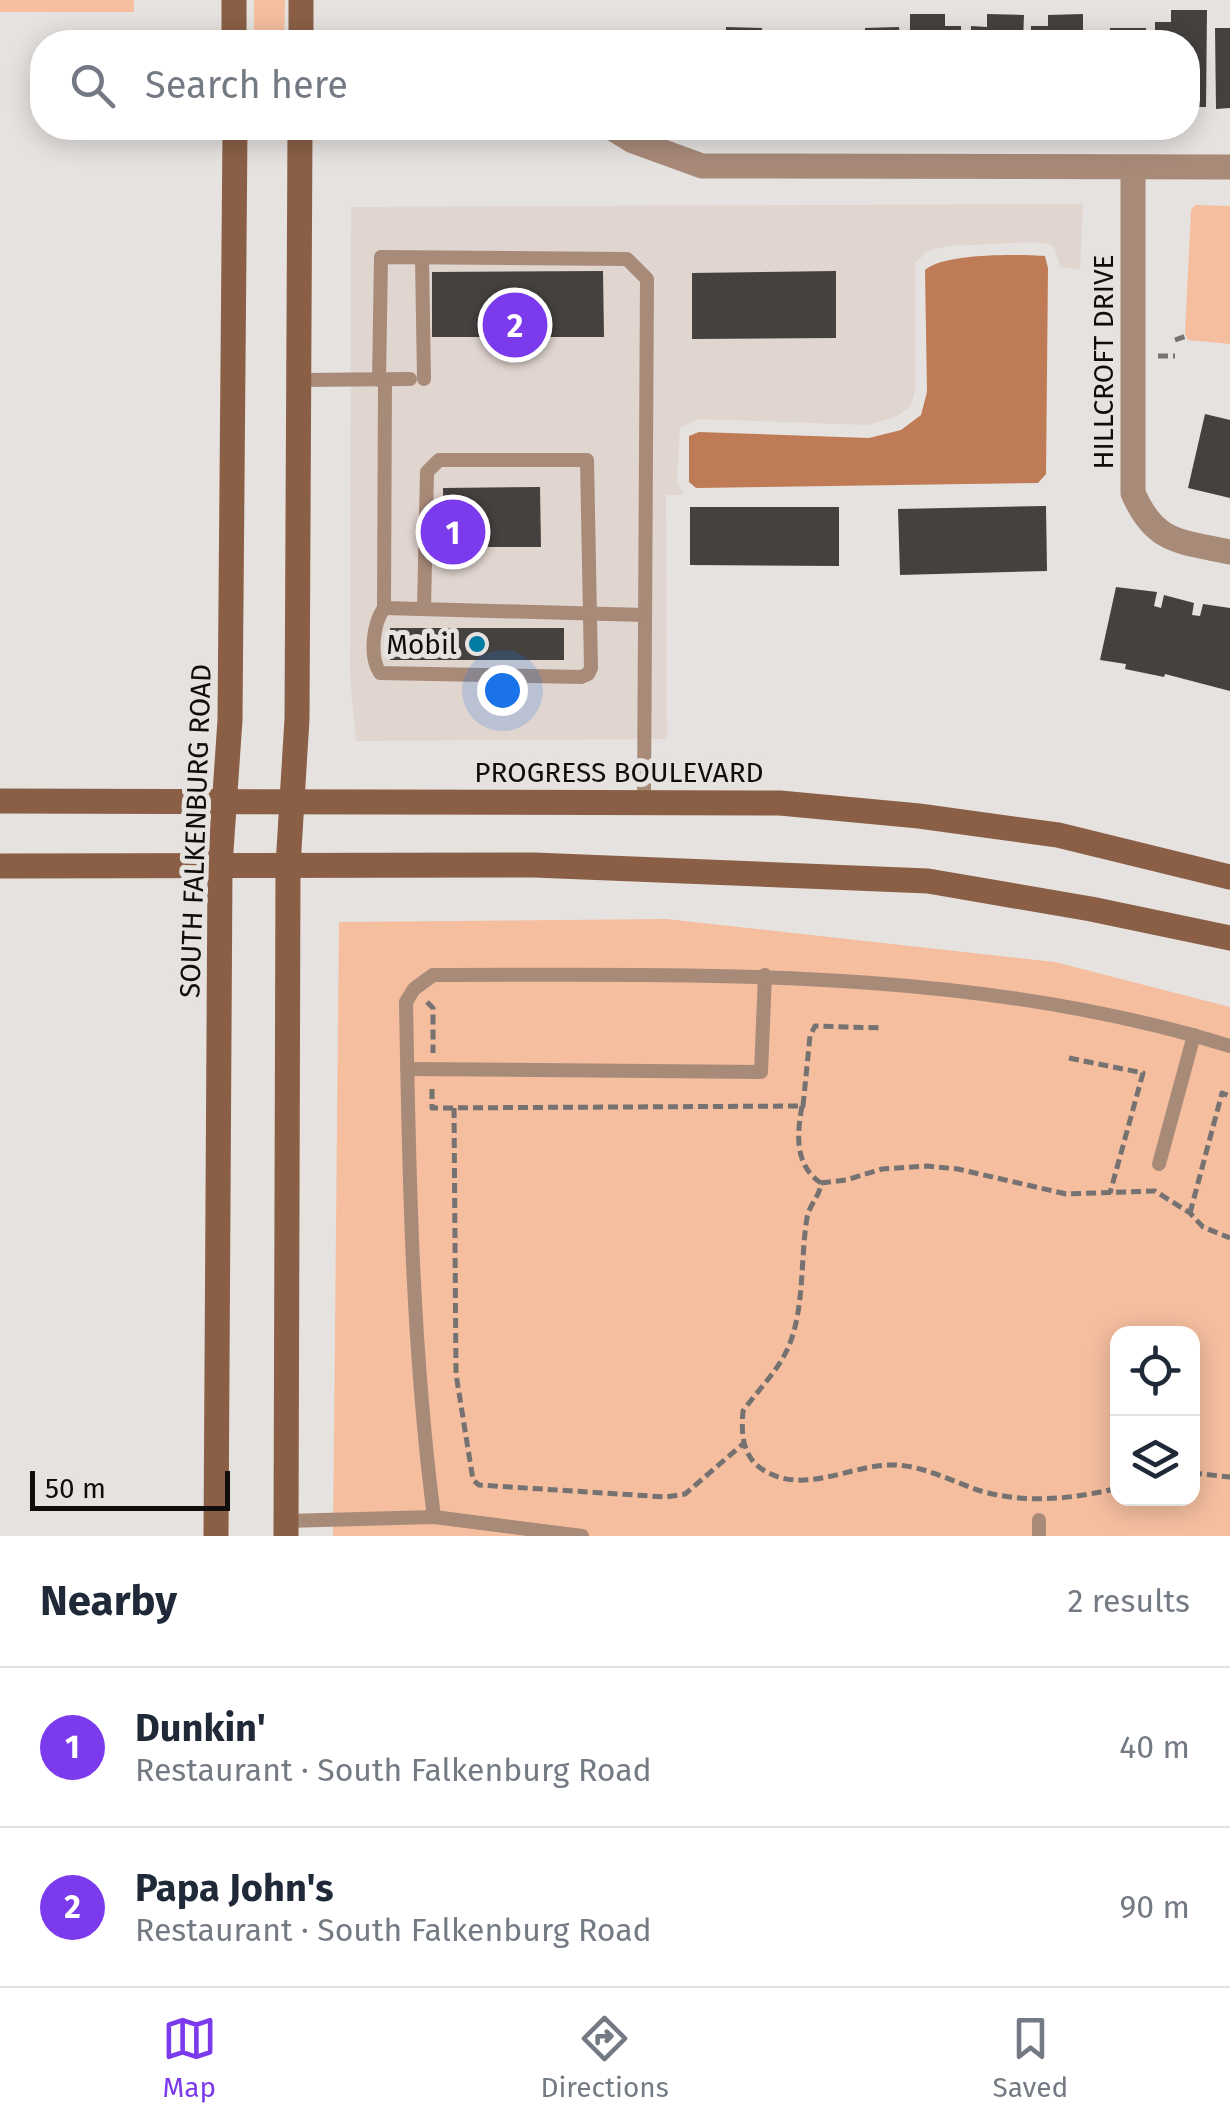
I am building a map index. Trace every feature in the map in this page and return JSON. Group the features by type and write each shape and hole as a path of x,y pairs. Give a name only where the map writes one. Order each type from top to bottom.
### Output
{"street":[{"path":"234,0 234,30"},
{"path":"301,0 301,30"},
{"name":"SOUTH FALKENBURG ROAD","path":"216,1536 220,866 230,720 236,140"},
{"path":"286,1529 288,866 297,719 300,140"},
{"path":"631,140 702,166 1230,167"},
{"name":"HILLCROFT DRIVE","path":"1133,168 1132,493 1143,517 1166,537 1230,552"},
{"name":"PROGRESS BOULEVARD","path":"0,801 780,803 937,818 1058,835 1230,877"},
{"path":"0,866 534,865 928,881 1230,938"}],"lane":[{"path":"424,609 427,472 439,460 587,460 591,614 588,674 581,677 380,673 375,665 375,620 384,608 380,257 627,258 646,278 644,801"},
{"path":"301,380 417,379 422,258"},
{"path":"384,608 645,614"},
{"path":"434,1517 412,1289 406,1002 414,989 433,975 765,975 924,987 1038,1001 1230,1046"},
{"path":"408,1068 761,1072 765,975"},
{"path":"1160,1164 1194,1035"},
{"path":"286,1529 434,1517 582,1536"},
{"path":"1039,1520 1040,1536"}],"path":[{"path":"1175,340 1186,336"},
{"path":"1069,1058 1143,1074 1110,1193"},
{"path":"1190,1213 1222,1094 1230,1096"},
{"path":"802,1106 798,1127 800,1154 820,1183 882,1169 926,1166 958,1169 1066,1194 1155,1191 1203,1226 1230,1238"},
{"path":"454,1108 456,1374 473,1480 479,1485 666,1497 684,1494 743,1444"},
{"path":"820,1183 808,1213 798,1310 789,1346 774,1374 743,1411 743,1444 751,1458 765,1471 786,1478 810,1480 888,1464 921,1470 1001,1496 1047,1499 1110,1490"},
{"path":"1200,1474 1230,1477"}],"shaded area":[{"path":"0,0 134,0 134,12 0,12"},
{"path":"254,0 285,0 284,30 254,30"},
{"path":"1083,204 1080,270 1060,267 1055,249 1034,242 947,246 928,251 915,263 915,390 911,406 896,417 868,425 699,419 680,428 677,482 684,495 666,495 667,739 356,741 350,676 351,207"},
{"path":"1195,205 1230,206 1230,344 1188,340 1185,334 1191,210"},
{"path":"1045,256 1046,474 1038,483 696,488 689,482 689,436 699,432 869,438 901,430 921,415 927,392 925,270 934,264 964,258"},
{"path":"666,919 1055,962 1230,1007 1230,1536 333,1536 339,922"}],"building":[{"path":"1171,10 1207,10 1206,107 1200,107 1200,30 1155,30 1155,22 1171,22"},
{"path":"910,14 945,14 945,26 961,26 961,30 910,30"},
{"path":"987,14 1024,15 1023,30 971,30 971,26 987,27"},
{"path":"1083,14 1083,30 1031,30 1031,26 1048,26 1048,15"},
{"path":"726,27 762,28 762,30"},
{"path":"899,27 899,30 865,30"},
{"path":"1110,28 1146,28 1146,30"},
{"path":"1215,28 1230,28 1230,108 1216,109"},
{"path":"603,271 604,337 432,337 432,272"},
{"path":"836,271 836,338 692,339 692,273"},
{"path":"1205,414 1230,420 1230,498 1188,488"},
{"path":"540,487 541,547 444,547 443,488"},
{"path":"1046,506 1047,571 900,575 898,509"},
{"path":"690,507 839,507 839,566 690,565"},
{"path":"1116,587 1157,592 1154,606 1161,608 1164,595 1194,603 1192,615 1200,616 1203,604 1230,608 1230,691 1100,660"},
{"name":"Mobil","path":"390,628 564,628 564,660 390,660"}],"place":[{"name":"Papa John's","path":"515,325"},
{"name":"Dunkin'","path":"453,532"},
{"name":"Mobil","path":"477,644"}]}
